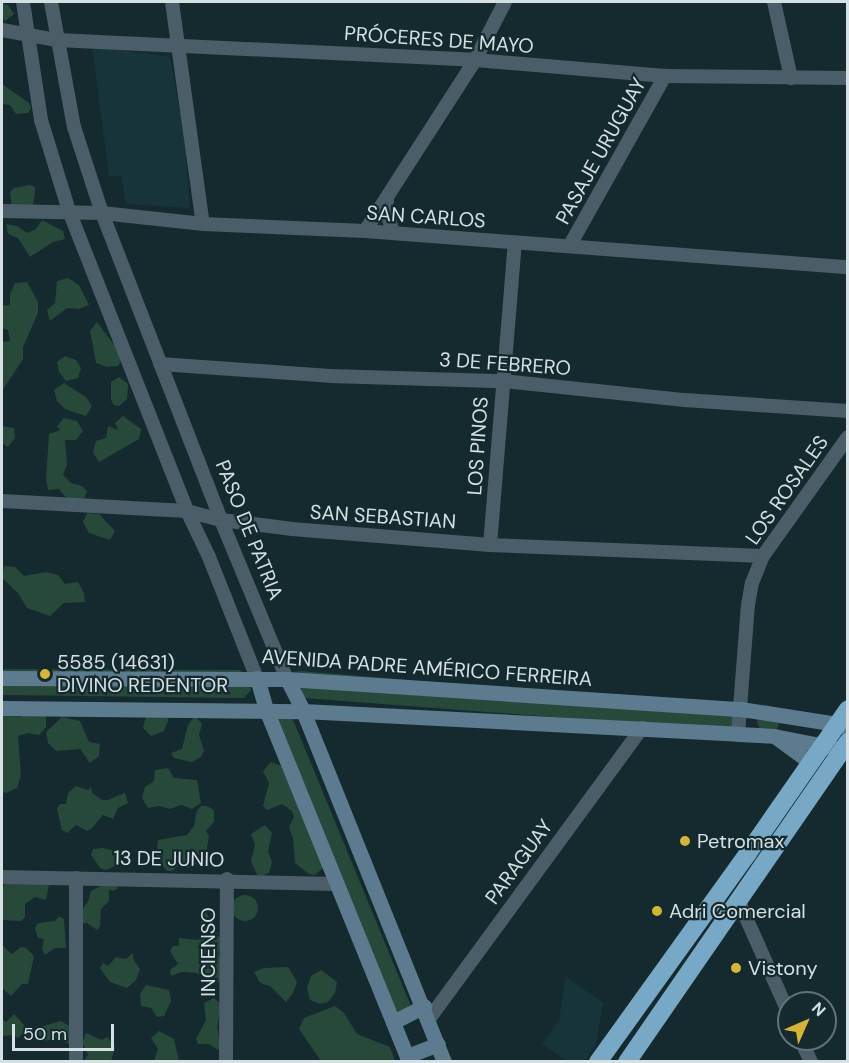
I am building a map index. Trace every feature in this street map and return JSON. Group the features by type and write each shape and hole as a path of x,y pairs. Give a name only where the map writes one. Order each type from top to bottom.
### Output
{"highway":[{"path":"598,1062 748,853 809,761 844,720"},
{"path":"627,1062 844,746"}],"street":[{"path":"23,2 41,120 69,211 187,511 209,557 257,678 267,712 408,1059 438,1044"},
{"name":"PASO DE PATRIA","path":"51,2 74,127 102,213 221,520 287,679 303,711 444,1062"},
{"path":"172,2 203,224"},
{"path":"365,231 476,60 505,2"},
{"path":"774,2 790,78"},
{"name":"PRÓCERES DE MAYO","path":"2,30 57,40 476,60 665,76 848,78"},
{"name":"PASAJE URUGUAY","path":"570,245 665,76"},
{"path":"387,199 387,213 393,234"},
{"name":"SAN CARLOS","path":"2,211 102,213 203,224 365,231 848,267"},
{"name":"LOS PINOS","path":"490,545 515,243"},
{"name":"3 DE FEBRERO","path":"160,364 330,376 503,381 685,400 848,411"},
{"name":"LOS ROSALES","path":"738,734 748,605 763,556 848,437"},
{"name":"SAN SEBASTIAN","path":"2,501 187,511 221,520 292,529 490,545 763,556"},
{"name":"AVENIDA PADRE AMÉRICO FERREIRA","path":"2,678 287,679 741,709 844,720"},
{"path":"2,708 303,711 774,736 844,746"},
{"name":"PARAGUAY","path":"426,1013 642,728"},
{"path":"774,736 809,761"},
{"name":"13 DE JUNIO","path":"2,877 227,879 337,884"},
{"path":"76,878 76,1062"},
{"name":"INCIENSO","path":"226,1062 227,879"},
{"path":"739,902 779,991"},
{"path":"393,1022 426,1013"}],"shaded area":[{"path":"92,46 170,57 184,132 190,208 126,204 121,176 109,176"},
{"path":"566,977 603,1003 596,1045 584,1061 567,1061 542,1044 559,1019"}],"green space":[{"path":"2,4 8,5 14,14 5,21 2,17"},
{"path":"2,84 29,103 31,108 28,113 16,114 10,105 2,104"},
{"path":"30,185 35,187 31,214 12,209 10,192 14,188"},
{"path":"42,220 63,231 65,239 53,242 30,257 18,238 8,234 6,224 17,226 27,233 36,229"},
{"path":"68,278 79,285 89,305 79,309 67,308 50,321 47,310 55,303 57,281"},
{"path":"27,282 38,302 38,313 23,347 23,359 2,391 2,342 10,341 8,330 2,328 2,306 10,305 10,294 15,283"},
{"path":"97,322 123,357 118,366 107,367 96,363 90,331"},
{"path":"65,356 76,360 81,368 78,378 66,381 59,372 57,362"},
{"path":"119,377 128,384 127,399 119,406 114,405 111,400 111,382"},
{"path":"64,383 86,397 92,406 86,416 65,409 57,401 54,390"},
{"path":"123,416 141,429 139,439 99,462 93,452 96,441 106,438 108,426 118,430 115,423"},
{"path":"64,418 77,421 83,431 76,440 65,440 67,464 63,475 71,483 82,486 87,491 83,502 72,505 59,489 48,490 46,478 49,434 60,430 57,426"},
{"path":"2,426 14,428 15,438 8,447 2,443"},
{"path":"87,513 99,514 115,531 110,540 89,533 83,522"},
{"path":"4,566 15,567 24,576 46,572 58,575 65,584 78,582 84,593 85,602 64,603 50,616 27,608 18,593 2,578"},
{"path":"2,669 240,670 250,682 251,690 244,698 2,695"},
{"path":"293,672 722,706 735,714 732,728 722,730 304,698"},
{"path":"28,708 46,714 46,727 39,735 28,733 18,736 21,775 17,788 6,793 2,792 2,716 21,717"},
{"path":"168,709 168,721 164,731 151,736 143,728 146,716"},
{"path":"195,716 202,724 199,735 204,751 201,757 192,762 174,758 171,753 182,749 188,725"},
{"path":"279,716 290,716 294,722 413,1011 398,1014 276,721"},
{"path":"759,716 779,720 776,730 760,729 757,723"},
{"path":"62,717 80,721 89,742 100,744 99,756 90,763 80,749 56,751 48,743 46,732"},
{"path":"271,762 281,766 324,867 315,875 309,874 295,863 293,838 289,827 294,817 292,811 282,804 267,810 263,806 269,783 263,771"},
{"path":"168,768 174,778 197,780 201,803 192,809 181,805 170,809 159,806 148,808 142,798 145,787 154,781 155,770"},
{"path":"76,786 88,790 91,787 92,793 102,800 125,793 128,803 118,808 113,819 103,815 87,831 76,825 67,833 62,830 57,809 60,804 66,804 68,793"},
{"path":"201,806 214,810 214,822 206,831 209,836 205,859 192,867 186,868 181,864 172,871 167,871 156,857 158,840 187,835 194,826 197,810"},
{"path":"265,825 272,833 268,851 272,862 269,873 258,877 251,861 255,845 251,834"},
{"path":"103,848 119,852 122,863 106,870 100,868 91,855 93,849"},
{"path":"11,880 49,884 46,900 35,897 25,904 25,917 21,921 2,920 2,887"},
{"path":"111,881 116,883 118,888 114,891 109,890 109,901 101,909 100,926 97,930 87,923 81,924 81,911 88,902 91,891"},
{"path":"245,895 254,899 258,908 254,917 245,921 236,917 232,908 236,899"},
{"path":"206,912 222,942 218,953 223,965 222,978 218,982 213,982 197,973 181,972 171,976 170,970 178,964 170,951 173,946 179,946 179,938 197,940 201,937 201,915"},
{"path":"59,916 64,919 66,948 55,948 45,955 42,949 44,939 38,938 35,928 38,923 55,921"},
{"path":"2,945 12,954 21,947 26,948 34,956 28,984 22,984 11,996 2,988"},
{"path":"133,953 133,959 140,969 136,980 127,988 110,982 100,968 103,963 108,966 116,957 126,959"},
{"path":"288,967 297,982 286,1002 270,986 260,983 254,972 264,968"},
{"path":"321,970 337,982 335,993 328,1002 320,1004 310,1000 307,988 311,976"},
{"path":"146,985 169,990 171,1001 164,1016 157,1017 151,1008 141,1006 140,994"},
{"path":"214,998 222,1005 217,1027 221,1046 218,1050 209,1044 198,1044 196,1039 206,1020 204,1003"},
{"path":"335,1006 344,1013 357,1034 390,1047 395,1061 321,1061 299,1029 304,1018"},
{"path":"14,1014 25,1026 26,1031 18,1038 13,1035 2,1036 2,1019 6,1022"},
{"path":"61,1021 71,1027 70,1044 55,1039 43,1041 37,1032 40,1027"},
{"path":"159,1031 174,1039 179,1061 154,1061 158,1049 151,1038"},
{"path":"86,1033 102,1040 107,1037 115,1047 111,1061 84,1061 88,1054 82,1043"}],"place":[{"name":"5585 (14631) DIVINO REDENTOR","path":"45,674"},
{"name":"Petromax","path":"685,841"},
{"name":"Adri Comercial","path":"657,911"},
{"name":"Vistony","path":"736,968"}]}
